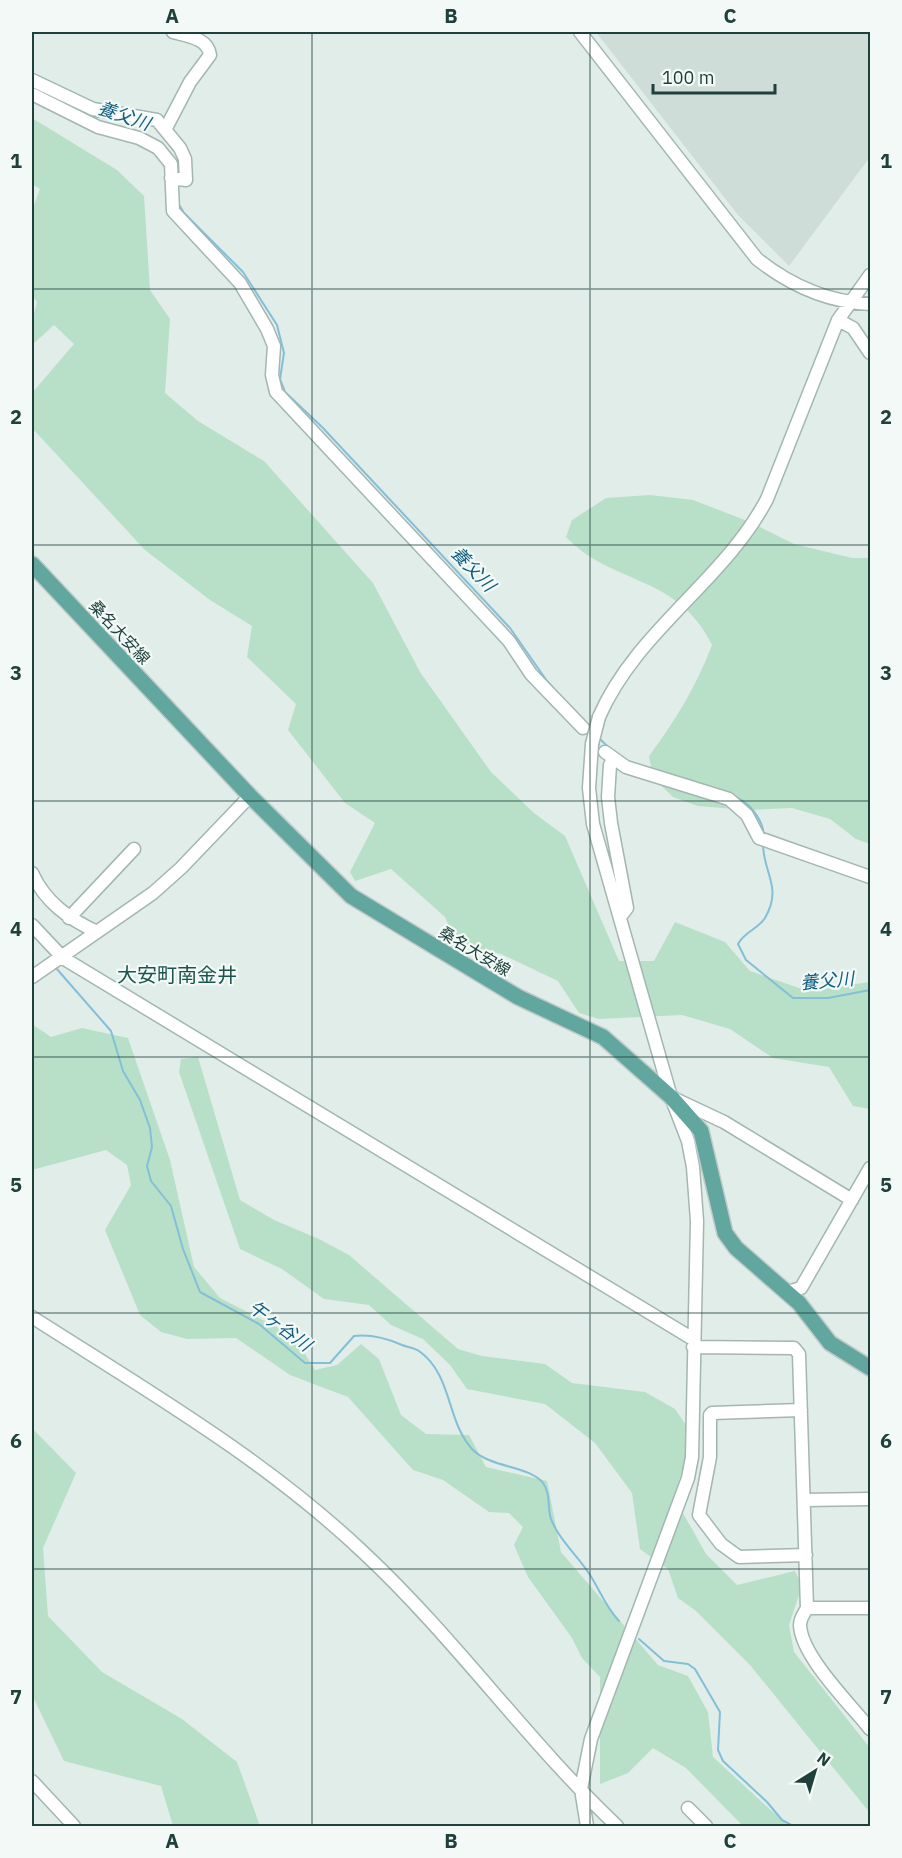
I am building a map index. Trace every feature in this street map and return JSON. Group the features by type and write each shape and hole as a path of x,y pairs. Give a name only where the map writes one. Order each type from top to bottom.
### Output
{"main road":[{"name":"桑名大安線","path":"32,564 250,796 351,896 518,997 603,1037 671,1097 700,1131 725,1233 736,1248 788,1292 830,1343 870,1368"}],"street":[{"path":"166,128 190,82 210,55 209,48 202,41 173,32"},
{"path":"580,32 757,259 798,287 847,303 870,304"},
{"path":"32,80 87,106 111,113 153,118 166,128 183,154 187,172 176,179"},
{"path":"32,94 98,127 149,142 158,148 171,164 176,179 173,211 240,283 267,329 274,346 272,375 276,392 509,641 531,674 583,728"},
{"path":"587,1827 581,1789 584,1768 599,1714 688,1478 692,1457 697,1221 693,1167 688,1141 671,1097 593,824 590,799 590,755 596,728 609,694 627,668 725,562 755,523 767,499 838,320 847,303 870,275"},
{"path":"838,320 853,328 870,353"},
{"path":"619,912 627,908 609,807 609,756 626,767 729,799 747,815 759,838 870,877"},
{"path":"32,978 153,893 181,868 250,796"},
{"path":"69,918 134,849"},
{"path":"32,873 38,886 69,918 97,932"},
{"path":"32,925 63,958 693,1343 794,1348 799,1354 806,1555 807,1608 801,1617 800,1626 808,1652 870,1729"},
{"path":"671,1097 724,1122 852,1200"},
{"path":"788,1292 801,1288 870,1168"},
{"path":"32,1317 262,1466 307,1502 366,1554 617,1827"},
{"path":"801,1410 712,1413 710,1415 710,1457 699,1515 721,1544 739,1557 806,1555"},
{"path":"804,1500 870,1498"},
{"path":"807,1608 870,1608"},
{"path":"32,1781 74,1827"},
{"path":"688,1808 700,1824"}],"shaded area":[{"path":"596,32 870,32 870,157 789,266 738,215"}],"green space":[{"path":"32,118 117,170 144,196 150,290 170,319 165,393 198,421 264,461 373,583 420,672 491,772 534,813 565,836 619,961 654,961 675,922 725,942 750,971 808,991 870,982 870,1109 853,1106 829,1067 773,1058 730,1029 682,1015 599,1019 579,1013 558,981 501,954 456,944 445,917 391,869 355,881 350,872 375,823 345,803 288,730 296,704 247,657 252,626 210,600 145,550 32,428 32,393 74,344 54,325 32,345 32,322 37,302 32,295 32,210 40,189 32,184"},
{"path":"650,495 693,500 750,522 794,544 852,558 870,558 870,844 856,839 830,819 792,808 745,810 698,806 673,797 653,778 649,756 684,703 712,645 698,622 681,605 663,592 584,553 566,537 572,520 606,498"},
{"path":"32,1024 51,1037 82,1028 128,1038 170,1160 194,1267 220,1298 294,1336 315,1370 337,1365 361,1344 379,1359 401,1415 426,1434 469,1435 486,1467 547,1481 561,1552 658,1665 688,1676 708,1712 713,1757 788,1826 743,1826 686,1768 653,1748 628,1773 600,1784 600,1677 582,1658 572,1638 528,1577 514,1545 523,1527 509,1513 489,1512 443,1480 413,1470 348,1397 290,1375 236,1338 187,1339 161,1332 140,1315 105,1230 131,1185 127,1165 106,1150 32,1170"},
{"path":"198,1057 240,1200 274,1220 319,1239 349,1255 458,1349 482,1356 545,1364 572,1383 645,1392 675,1409 693,1435 674,1497 706,1554 737,1585 795,1571 802,1586 789,1625 794,1652 870,1748 870,1813 750,1665 696,1611 678,1598 668,1569 640,1549 632,1493 595,1443 545,1404 467,1389 450,1365 423,1339 391,1325 369,1305 324,1299 282,1269 240,1249 179,1072 181,1059"},
{"path":"32,1428 76,1473 43,1548 48,1616 102,1672 182,1719 237,1762 260,1826 173,1826 161,1786 64,1761 32,1695"}],"waterway":[{"name":"養父川","path":"178,203 184,213 243,272 277,325 284,353 280,379 285,392 322,427 510,628 547,681 563,699"},
{"name":"養父川","path":"599,738 608,747"},
{"name":"養父川","path":"732,796 744,802 754,811 761,823 764,836"},
{"name":"養父川","path":"763,844 771,880 772,897 765,918 738,944 746,960 793,998 828,998 870,990"},
{"name":"午ヶ谷川","path":"56,968 111,1031 123,1071 140,1100 150,1128 152,1147 147,1166 151,1181 171,1206 183,1249 200,1292 259,1324 305,1363 330,1363 354,1336 378,1337 419,1351 438,1373 458,1426 464,1439 473,1450 490,1460 529,1473 543,1483 554,1527 590,1575 619,1621"},
{"name":"午ヶ谷川","path":"639,1639 664,1661 688,1664 695,1669 720,1712 718,1750 723,1761 767,1802 782,1820 793,1826"}],"district":[{"name":"大安町南金井","path":"177,975"}]}
